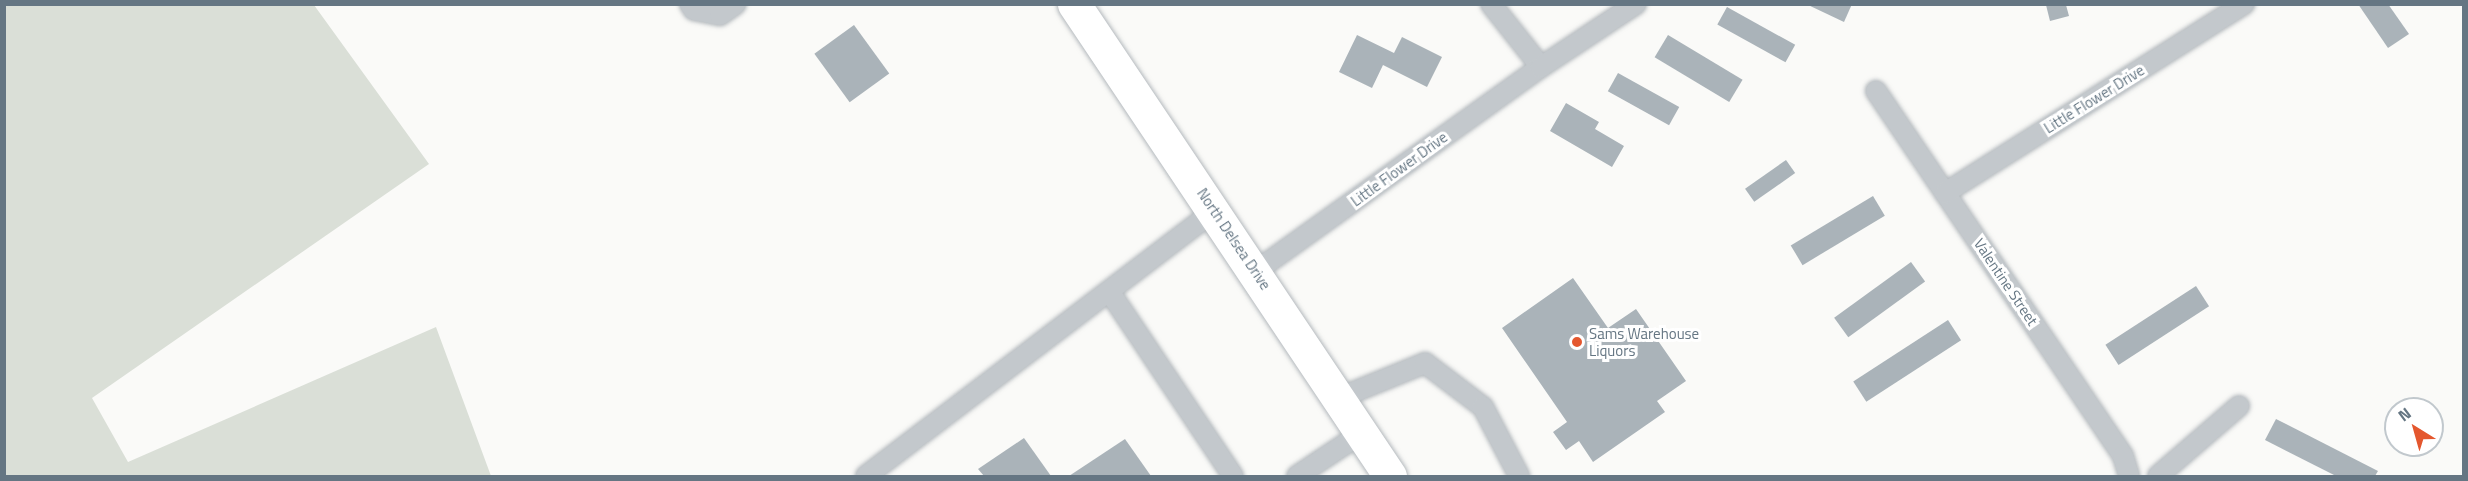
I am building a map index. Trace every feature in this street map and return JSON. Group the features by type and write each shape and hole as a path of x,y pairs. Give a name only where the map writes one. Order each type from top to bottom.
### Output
{"main road":[{"name":"North Delsea Drive","path":"1074,4 1256,271 1390,477"}],"lane":[{"path":"690,4 694,10 720,15 736,4"},
{"path":"1491,4 1541,67"},
{"name":"Little Flower Drive","path":"1256,271 1541,67 1636,4"},
{"name":"Little Flower Drive","path":"1945,193 2244,4"},
{"name":"Valentine Street","path":"1876,91 2123,456 2129,477"},
{"path":"866,477 1214,211"},
{"path":"1109,291 1233,477"},
{"path":"1339,398 1425,363 1483,408 1520,477"},
{"path":"2158,477 2239,406"},
{"path":"1298,477 1362,433"}],"shaded area":[{"path":"4,5 314,5 429,164 92,398 128,462 436,327 491,476 5,476"}],"building":[{"path":"1806,4 1852,4 1844,22"},
{"path":"2358,4 2388,4 2409,34 2388,48"},
{"path":"2046,5 2066,5 2069,16 2050,21"},
{"path":"1727,7 1795,45 1786,62 1717,24"},
{"path":"854,25 889,74 850,102 814,54"},
{"path":"1357,35 1394,53 1402,37 1442,57 1427,87 1383,65 1372,88 1339,72"},
{"path":"1668,35 1743,80 1729,102 1655,57"},
{"path":"1618,73 1679,107 1669,125 1608,91"},
{"path":"1566,103 1599,122 1595,129 1624,146 1612,167 1550,131"},
{"path":"1786,160 1795,173 1754,202 1745,189"},
{"path":"1873,196 1885,216 1803,265 1791,245"},
{"path":"1911,262 1925,281 1848,337 1834,318"},
{"path":"1573,278 1608,328 1636,309 1686,381 1657,401 1665,412 1593,462 1579,441 1566,450 1553,432 1567,422 1502,328"},
{"path":"2196,286 2209,306 2118,365 2105,345"},
{"path":"1948,320 1961,340 1866,402 1853,382"},
{"path":"2276,419 2378,471 2375,476 2336,476 2265,440"},
{"path":"1024,438 1051,476 984,476 978,469"},
{"path":"1125,439 1151,476 1069,476"}],"place":[{"name":"Sams Warehouse Liquors","path":"1577,342"}]}
